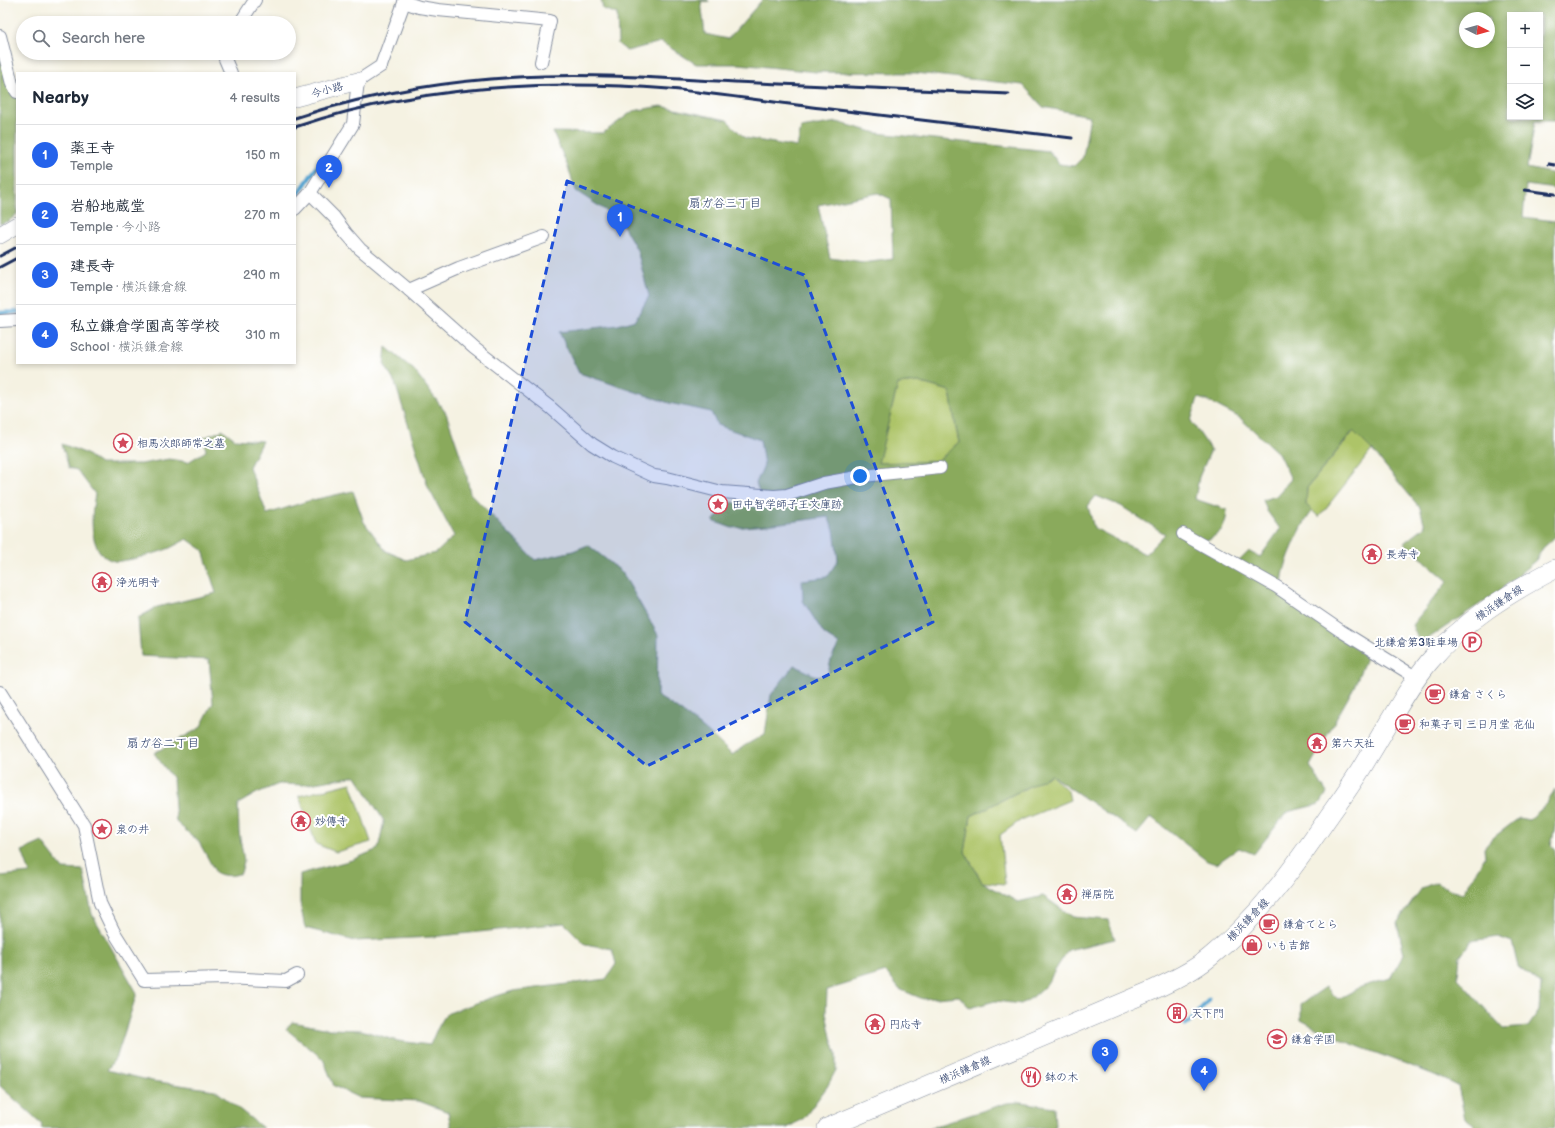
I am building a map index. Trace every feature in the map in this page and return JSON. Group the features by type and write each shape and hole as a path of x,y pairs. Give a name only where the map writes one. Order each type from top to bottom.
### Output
{"main road":[{"name":"横浜鎌倉線","path":"827,1128 1153,990 1178,978 1209,958 1258,913 1318,834 1356,777 1417,678 1430,661 1470,623 1497,603 1555,569"}],"street":[{"path":"245,16 255,0"},
{"path":"296,208 310,193 353,124 358,81 381,66 405,1 418,7 438,10 550,21 541,62"},
{"path":"0,36 12,84 16,90"},
{"path":"225,60 230,72"},
{"name":"今小路","path":"296,98 358,81"},
{"path":"310,193 334,217 346,234 360,249 474,348 551,408 592,444 613,457 654,476 722,492 774,496 787,495 824,483 863,476 940,468"},
{"path":"0,235 16,226"},
{"path":"409,290 458,268 544,237"},
{"path":"0,321 16,320"},
{"path":"1183,534 1277,587 1341,631 1417,678"},
{"path":"0,692 84,825 100,903 114,932 144,980 225,978 286,981 297,975"}],"highlighted area":[{"path":"567,181 804,275 933,622 647,766 465,622"}],"green space":[{"path":"601,0 708,0 709,2 701,1 705,34 728,39 762,0 1555,0 1555,121 1535,121 1527,168 1555,174 1555,189 1526,185 1523,217 1555,221 1555,537 1543,548 1536,560 1498,592 1420,644 1412,625 1448,581 1404,543 1425,526 1420,508 1372,450 1353,431 1307,488 1306,505 1313,511 1304,523 1295,542 1287,561 1282,580 1282,594 1368,653 1354,687 1310,766 1327,793 1320,804 1287,812 1254,854 1239,848 1216,864 1207,861 1151,817 1137,834 1051,775 971,816 965,852 982,882 1018,902 1043,896 1073,917 1108,920 1115,939 1068,950 1046,985 1033,997 1021,1004 995,1001 970,1008 959,996 923,999 899,989 886,972 827,990 826,1013 836,1054 836,1070 827,1087 804,1118 787,1128 451,1128 448,1112 419,1101 359,1098 334,1086 323,1059 286,1029 292,1022 329,1029 361,1030 398,1041 430,1045 446,1014 513,991 606,979 616,964 612,949 585,944 564,923 432,937 355,941 305,928 300,903 300,874 352,860 378,849 384,821 356,776 303,785 279,784 257,793 238,804 239,832 244,861 241,873 228,876 216,873 199,842 176,822 173,779 154,753 200,728 213,703 209,660 141,656 138,618 157,607 216,593 203,550 187,539 165,550 133,559 114,561 105,557 99,551 93,533 92,512 95,494 77,470 69,468 62,444 85,453 100,464 141,464 169,459 188,462 206,451 203,438 223,430 235,439 262,441 249,467 267,514 308,501 353,491 364,522 386,551 406,560 436,553 454,536 428,487 395,383 384,364 386,347 414,370 446,413 466,472 470,493 535,560 573,551 588,545 622,572 658,635 657,696 696,723 715,738 732,755 765,734 771,695 794,665 818,677 828,674 831,659 839,644 824,634 803,601 802,580 827,577 838,560 834,530 828,517 732,528 713,521 731,502 765,509 756,483 764,465 760,440 717,425 711,412 669,403 579,373 559,332 618,325 635,320 649,296 637,250 620,220 576,191 553,132 603,133 633,111 661,106 727,120 745,138 797,147 801,128 837,122 877,133 1049,151 1059,164 1074,166 1083,157 1090,116 1043,107 1023,85 916,73 816,72 739,64 696,64 661,42 627,51 618,44 617,14 603,9","holes":["878,193 891,199 893,259 863,263 830,258 818,205","918,382 950,391 959,442 938,461 878,463 898,384","1198,398 1208,401 1240,418 1278,453 1291,479 1276,496 1263,500 1267,511 1280,529 1260,557 1249,551 1232,568 1196,545 1219,533 1225,524 1227,510 1195,499 1199,477 1211,450 1191,421","1096,496 1121,506 1165,534 1145,554 1094,528 1088,506"]},
{"path":"0,44 16,85 16,215 9,221 0,224"},
{"path":"918,382 950,391 959,442 938,461 878,463 898,384"},
{"path":"1354,431 1372,450 1319,517 1306,505 1307,488"},
{"path":"1051,775 1068,791 1070,800 1021,820 1000,835 1005,884 982,882 965,852 971,816"},
{"path":"351,783 371,842 336,852 316,844 299,796"},
{"path":"1555,789 1555,826 1551,845 1555,850 1555,1128 1478,1128 1465,1119 1458,1086 1433,1074 1346,1042 1316,1028 1301,1020 1301,1004 1326,987 1338,999 1361,987 1390,978 1404,954 1397,923 1422,888 1436,882 1453,891 1463,893 1485,857 1484,848 1494,837 1519,818 1529,820 1547,804","holes":["1498,937 1512,942 1518,967 1541,984 1539,1011 1528,1027 1503,1029 1458,978 1460,956 1471,941"]},
{"path":"42,842 63,869 83,870 92,914 137,993 117,1056 107,1070 152,1081 215,1090 263,1128 41,1128 42,1124 0,1086 0,876 30,873 22,851"},
{"path":"1021,1102 1054,1107 1055,1128 929,1128 1007,1103"}],"waterway":[{"path":"296,198 319,164"},
{"path":"0,313 16,312"},
{"path":"1186,1025 1209,1000"}],"railway":[{"path":"296,118 324,109 386,94 449,83 513,77 639,77 1009,94"},
{"path":"296,127 340,113 433,95 480,89 575,85 622,86 688,91 1072,138"},
{"path":"1549,164 1555,165"},
{"path":"1525,190 1555,194"},
{"path":"0,256 16,248"},
{"path":"0,267 16,259"}],"place":[{"name":"岩船地蔵堂","path":"329,188"},
{"name":"薬王寺","path":"620,237"},
{"name":"相馬次郎師常之墓","path":"123,443"},
{"name":"田中智学師子王文庫跡","path":"718,504"},
{"name":"長寿寺","path":"1372,554"},
{"name":"浄光明寺","path":"102,582"},
{"name":"北鎌倉第3駐車場","path":"1472,642"},
{"name":"鎌倉 さくら","path":"1435,694"},
{"name":"和菓子司 三日月堂 花仙","path":"1405,724"},
{"name":"第六天社","path":"1317,743"},
{"name":"妙傳寺","path":"301,821"},
{"name":"泉の井","path":"102,829"},
{"name":"禅居院","path":"1067,894"},
{"name":"鎌倉てとら","path":"1269,924"},
{"name":"いも吉館","path":"1252,945"},
{"name":"天下門","path":"1177,1013"},
{"name":"円応寺","path":"875,1024"},
{"name":"鎌倉学園","path":"1277,1039"},
{"name":"建長寺","path":"1105,1072"},
{"name":"鉢の木","path":"1031,1077"},
{"name":"私立鎌倉学園高等学校","path":"1204,1091"}],"district":[{"name":"扇ガ谷三丁目","path":"725,203"},
{"name":"扇ガ谷二丁目","path":"163,743"}]}
